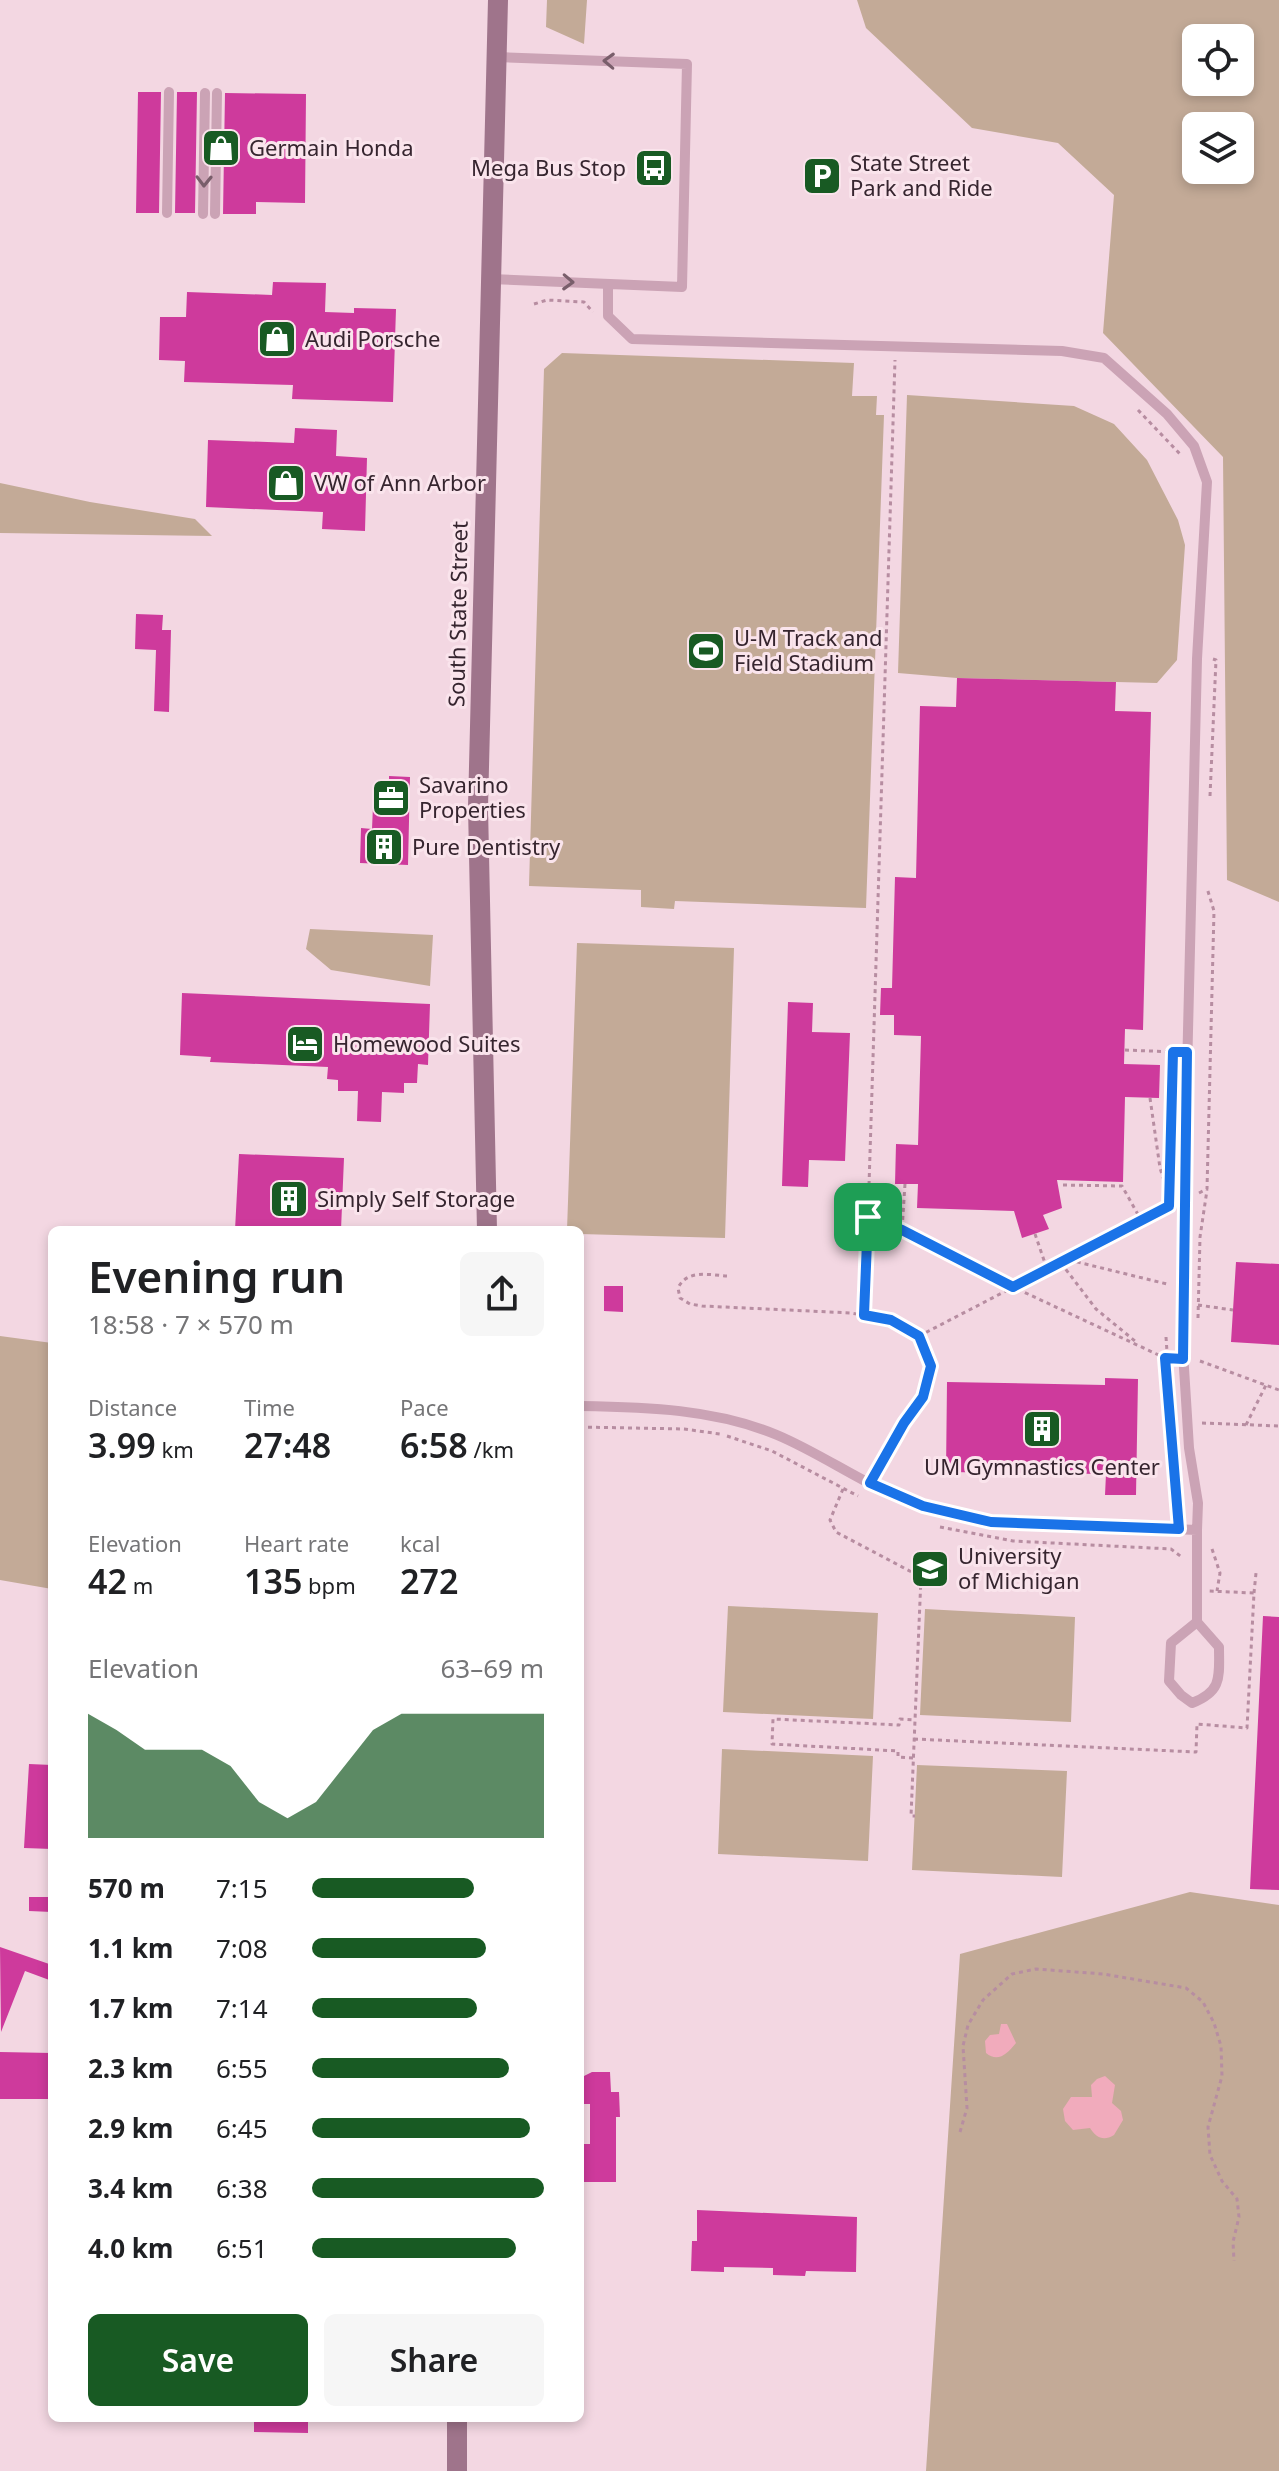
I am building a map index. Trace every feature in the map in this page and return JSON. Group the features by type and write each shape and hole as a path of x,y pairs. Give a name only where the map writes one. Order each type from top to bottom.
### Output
{"main road":[{"name":"South State Street","path":"487,1226 478,807 498,0"},
{"path":"457,2422 457,2471"}],"lane":[{"path":"490,279 682,287 687,64 497,57"},
{"path":"167,213 169,92"},
{"path":"209,214 211,93"},
{"path":"608,284 608,316 632,339 1062,351 1104,358 1167,414 1194,446 1207,482 1197,659 1183,1200 1183,1359 1189,1448 1198,1503 1197,1622 1219,1647 1218,1682 1208,1697 1192,1703 1169,1681 1171,1643 1197,1622"},
{"path":"584,1406 653,1407 726,1421 776,1435 923,1506 991,1522 1197,1530"}],"path":[{"path":"534,304 547,300 584,302 596,317"},
{"path":"864,1315 895,360"},
{"path":"1134,406 1186,461"},
{"path":"1197,659 1216,660 1210,810"},
{"path":"1198,1319 1200,1237 1207,1189 1214,911 1206,885"},
{"path":"1125,1050 1211,1052"},
{"path":"1150,1098 1160,1168 1169,1197"},
{"path":"1168,1222 1169,1182"},
{"path":"902,1230 905,1184"},
{"path":"1063,1185 1122,1186 1141,1220"},
{"path":"1183,1200 1207,1189"},
{"path":"919,1336 1169,1206"},
{"path":"868,1217 902,1230 1013,1287 1165,1358 1196,1360 1279,1390"},
{"path":"1035,1234 1047,1269"},
{"path":"1067,1259 1167,1284"},
{"path":"1061,1262 1096,1309 1142,1345"},
{"path":"727,1276 690,1275 682,1279 678,1288 680,1298 702,1306 864,1315 891,1320 919,1336 931,1366 923,1397 904,1423 862,1498"},
{"path":"1198,1305 1233,1310"},
{"path":"1166,1328 1165,1358 1183,1558"},
{"path":"1246,1425 1266,1385"},
{"path":"1201,1423 1279,1426"},
{"path":"843,1489 830,1520 836,1532 921,1577 920,1662 911,1816 915,1816"},
{"path":"1210,1543 1220,1573 1217,1591"},
{"path":"914,1739 1196,1752 1197,1724 1247,1728 1256,1573"},
{"path":"1199,1590 1254,1593"},
{"path":"914,1758 898,1757 898,1751 772,1744 773,1719 899,1725 900,1719 915,1720"},
{"path":"960,2132 967,2108 963,2046 968,2025 983,2000 1012,1974 1036,1969 1103,1974 1186,1988 1203,2002 1221,2046 1222,2076 1208,2127 1210,2155 1222,2181 1237,2199 1239,2217 1233,2242 1234,2261"}],"shaded area":[{"path":"547,0 587,0 584,44 546,27"},
{"path":"857,0 1279,0 1279,902 1227,880 1223,457 1103,333 1114,195 1058,143 972,128 866,28"},
{"name":"U-M Track and Field Stadium","path":"562,353 854,363 852,396 877,396 876,415 884,415 866,908 675,901 674,909 641,907 641,890 529,886 544,369"},
{"name":"U-M Track and Field Stadium","path":"907,395 1074,406 1114,424 1147,460 1178,520 1185,545 1177,660 1157,683 957,678 898,673"},
{"path":"0,483 195,519 212,536 0,533"},
{"path":"310,929 433,935 430,986 331,970 306,949"},
{"path":"577,943 734,948 725,1238 584,1234 584,1226 567,1226"},
{"path":"0,1336 48,1342 48,1588 0,1580"},
{"path":"728,1606 878,1613 873,1719 723,1712"},
{"path":"925,1609 1075,1617 1071,1722 920,1715"},
{"path":"722,1749 873,1756 868,1861 718,1854"},
{"path":"917,1765 1067,1771 1062,1877 912,1870"},
{"path":"1190,1892 1279,1905 1279,2471 926,2471 960,1954"}],"sand":[{"path":"1001,2024 1007,2024 1016,2043 1006,2054 990,2056 986,2053 985,2041 990,2035 999,2034"},
{"path":"1105,2076 1115,2085 1112,2103 1121,2111 1123,2120 1114,2135 1106,2138 1097,2136 1090,2128 1073,2130 1065,2121 1063,2109 1071,2097 1092,2097 1091,2085"}],"building":[{"path":"138,92 161,92 159,213 136,213"},
{"path":"177,92 197,92 195,213 175,213"},
{"path":"225,93 306,94 305,203 256,202 256,214 223,214"},
{"name":"Audi Porsche","path":"273,282 326,283 325,312 354,313 354,308 396,309 393,402 292,399 293,385 184,382 185,361 159,360 160,317 186,317 187,292 272,295"},
{"name":"VW of Ann Arbor","path":"295,428 337,430 336,456 367,458 365,531 322,529 323,512 206,507 208,440 294,443"},
{"path":"136,614 163,615 162,630 171,630 169,712 154,711 156,650 135,649"},
{"path":"957,678 1116,682 1115,711 1151,712 1143,1030 1125,1029 1124,1064 1160,1065 1159,1098 1125,1097 1123,1182 1057,1180 1062,1208 1043,1215 1049,1229 1022,1238 1014,1211 917,1208 918,1184 895,1184 896,1144 918,1145 921,1036 894,1035 894,1015 880,1015 881,988 892,988 895,877 916,878 920,706 956,707"},
{"path":"389,776 410,777 408,865 360,863 361,828 372,829 374,783 389,784"},
{"name":"Homewood Suites","path":"182,993 430,1004 428,1065 418,1064 417,1083 404,1083 404,1093 382,1092 381,1122 357,1121 358,1091 338,1091 338,1080 327,1079 328,1067 210,1062 211,1057 180,1055"},
{"path":"788,1002 813,1003 812,1032 850,1033 845,1161 809,1160 808,1187 782,1186"},
{"name":"Simply Self Storage","path":"239,1154 344,1158 341,1226 235,1226"},
{"path":"1236,1262 1279,1264 1279,1345 1231,1342"},
{"path":"604,1286 623,1286 623,1312 604,1311"},
{"name":"UM Gymnastics Center","path":"1105,1378 1138,1379 1136,1495 1105,1495 1106,1474 946,1472 947,1382 1105,1385"},
{"path":"1263,1616 1279,1617 1279,1890 1250,1889"},
{"path":"29,1764 48,1765 48,1849 24,1848"},
{"path":"29,1897 48,1897 48,1912 29,1911"},
{"path":"0,1947 48,1964 48,1980 25,1971 1,2032"},
{"path":"0,2052 48,2053 48,2099 0,2099"},
{"path":"592,2072 610,2072 611,2092 619,2092 616,2182 584,2182 584,2144 590,2144 590,2104 584,2104 584,2076"},
{"path":"697,2210 857,2217 856,2272 806,2271 805,2276 773,2275 773,2268 724,2267 724,2272 691,2271 692,2241 697,2241"},
{"path":"254,2422 308,2422 308,2433 254,2432"}],"place":[{"name":"Germain Honda","path":"221,148"},
{"name":"Mega Bus Stop","path":"654,168"},
{"name":"State Street Park and Ride","path":"822,176"},
{"name":"Audi Porsche","path":"277,339"},
{"name":"VW of Ann Arbor","path":"286,483"},
{"name":"U-M Track and Field Stadium","path":"706,651"},
{"name":"Savarino Properties","path":"391,798"},
{"name":"Pure Dentistry","path":"384,847"},
{"name":"Homewood Suites","path":"305,1044"},
{"name":"Simply Self Storage","path":"289,1199"},
{"name":"UM Gymnastics Center","path":"1042,1429"},
{"name":"University of Michigan","path":"930,1569"}],"route":[{"path":"1173,1052 1187,1052 1181,1320 1183,1359 1165,1358 1179,1529 991,1522 923,1506 870,1483 904,1423 923,1397 931,1366 919,1336 891,1320 864,1315 868,1217 902,1230 1013,1287 1169,1206 1173,1052"}]}
